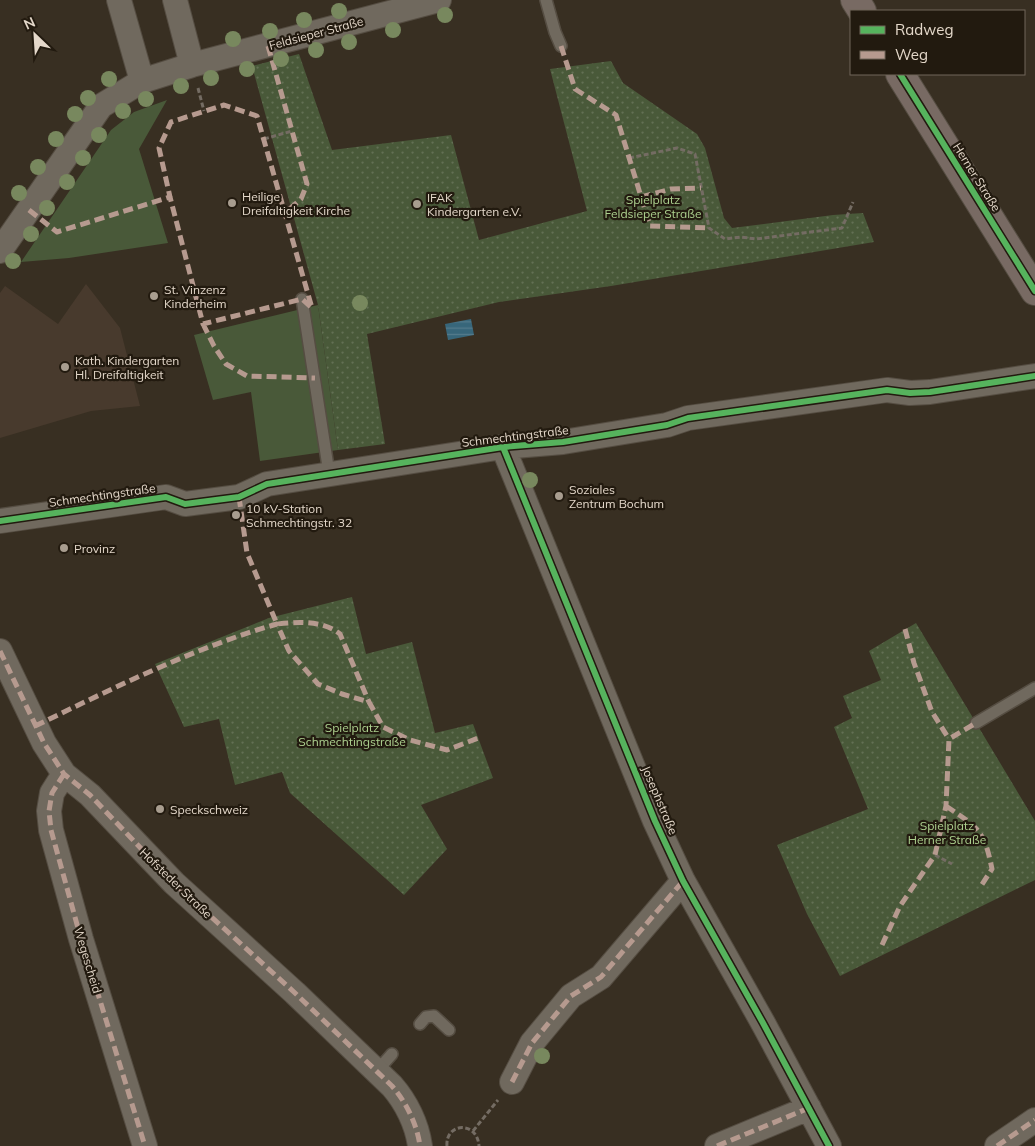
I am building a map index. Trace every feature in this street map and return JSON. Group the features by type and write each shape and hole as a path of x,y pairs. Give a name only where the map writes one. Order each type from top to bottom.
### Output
{"main road":[{"name":"Herner Straße","path":"901,75 1035,291"}],"street":[{"path":"119,0 142,81"},
{"path":"175,0 192,65"},
{"name":"Feldsieper Straße","path":"0,251 101,106 142,81 192,65 439,0"},
{"name":"Schmechtingstraße","path":"0,521 166,497 185,504 239,497 267,484 503,447 563,442 667,425 688,418 887,390 910,393 930,392 1035,376"},
{"name":"Josephstraße","path":"503,447 655,821 683,881 763,1022 830,1146"},
{"name":"Hofsteder Straße","path":"0,651 44,743 64,774 90,795 174,884 387,1070 404,1100 413,1121 420,1146"},
{"name":"Wegescheid","path":"64,774 52,793 49,810 51,830 81,939 145,1146"},
{"path":"512,1082 532,1043 571,996 601,977 683,881"},
{"path":"717,1146 810,1108"},
{"path":"997,1146 1035,1120"}],"lane":[{"path":"546,0 561,46"},
{"path":"302,299 330,473"},
{"path":"976,723 1035,688"},
{"path":"420,1024 426,1017 434,1016 449,1030"}],"path":[{"path":"264,139 292,132"},
{"path":"629,158 677,148 695,154 709,228 725,239 741,237 756,239 842,228 853,202"},
{"path":"935,855 952,864"},
{"path":"473,1131 512,1082"},
{"path":"447,1146 446,1141 450,1133 457,1128 466,1127 473,1131 478,1138 479,1146"}],"shaded area":[{"name":"Kath. Kindergarten Hl. Dreifaltigkeit","path":"86,284 120,328 140,406 91,411 0,438 0,293 5,286 58,324"}],"green space":[{"name":"Spielplatz Feldsieper Straße","path":"299,54 332,150 451,135 479,240 587,211 550,69 611,61 623,83 697,134 705,148 724,218 732,228 863,213 874,242 611,286 499,302 367,334 385,444 338,450 318,305 252,66"},
{"path":"167,100 139,149 168,243 69,258 21,262 111,130 134,112"},
{"path":"318,305 338,450 260,461 251,392 213,400 194,335"},
{"name":"Spielplatz Schmechtingstraße","path":"352,597 366,654 412,642 435,733 473,724 493,778 421,805 447,849 404,895 290,793 282,772 235,785 219,719 184,727 155,664 269,618"},
{"name":"Spielplatz Herner Straße","path":"916,623 1035,821 1035,880 840,976 807,914 777,845 868,809 834,727 852,718 843,696 881,680 869,651"}],"water":[{"path":"471,319 474,335 448,340 445,324"}],"marked path":[{"path":"268,46 307,184 301,199 285,213"},
{"path":"561,46 575,89 616,115 650,226 709,228"},
{"path":"29,210 57,232 170,197 159,148 171,122 224,105 257,116 312,308 302,299 203,324 170,197"},
{"path":"641,197 671,189 701,188"},
{"path":"203,324 226,364 247,376 315,378"},
{"path":"239,497 247,553 277,624 318,624 333,629 340,634 369,702"},
{"path":"35,726 124,683 184,657 277,624 289,651 318,684 369,702 383,727 410,740 447,750 481,737"},
{"path":"905,629 914,663 932,712 949,739"},
{"path":"0,651 44,743 64,774 90,795 174,883 295,993 392,1086 410,1114 420,1146"},
{"path":"882,945 900,906 935,855 946,806 949,739 976,723"},
{"path":"64,774 52,793 49,811 51,830 81,939 145,1146"},
{"path":"946,806 973,825 986,845 992,869 981,886"},
{"path":"512,1082 532,1043 571,996 601,977 683,881"},
{"path":"717,1146 809,1108"},
{"path":"997,1146 1035,1120"}],"cycle path":[{"path":"901,75 1035,291"},
{"path":"0,521 166,497 185,504 239,497 267,484 503,447 563,442 667,425 688,418 887,390 910,393 930,392 1035,376"},
{"path":"503,447 655,821 683,881 763,1023 829,1146"}],"place":[{"name":"Heilige Dreifaltigkeit Kirche","path":"232,203"},
{"name":"IFAK Kindergarten e.V.","path":"417,204"},
{"name":"St. Vinzenz Kinderheim","path":"154,296"},
{"name":"Kath. Kindergarten Hl. Dreifaltigkeit","path":"65,367"},
{"name":"Soziales Zentrum Bochum","path":"559,496"},
{"name":"10 kV-Station Schmechtingstr. 32","path":"236,515"},
{"name":"Provinz","path":"64,548"},
{"name":"Speckschweiz","path":"160,809"}]}
